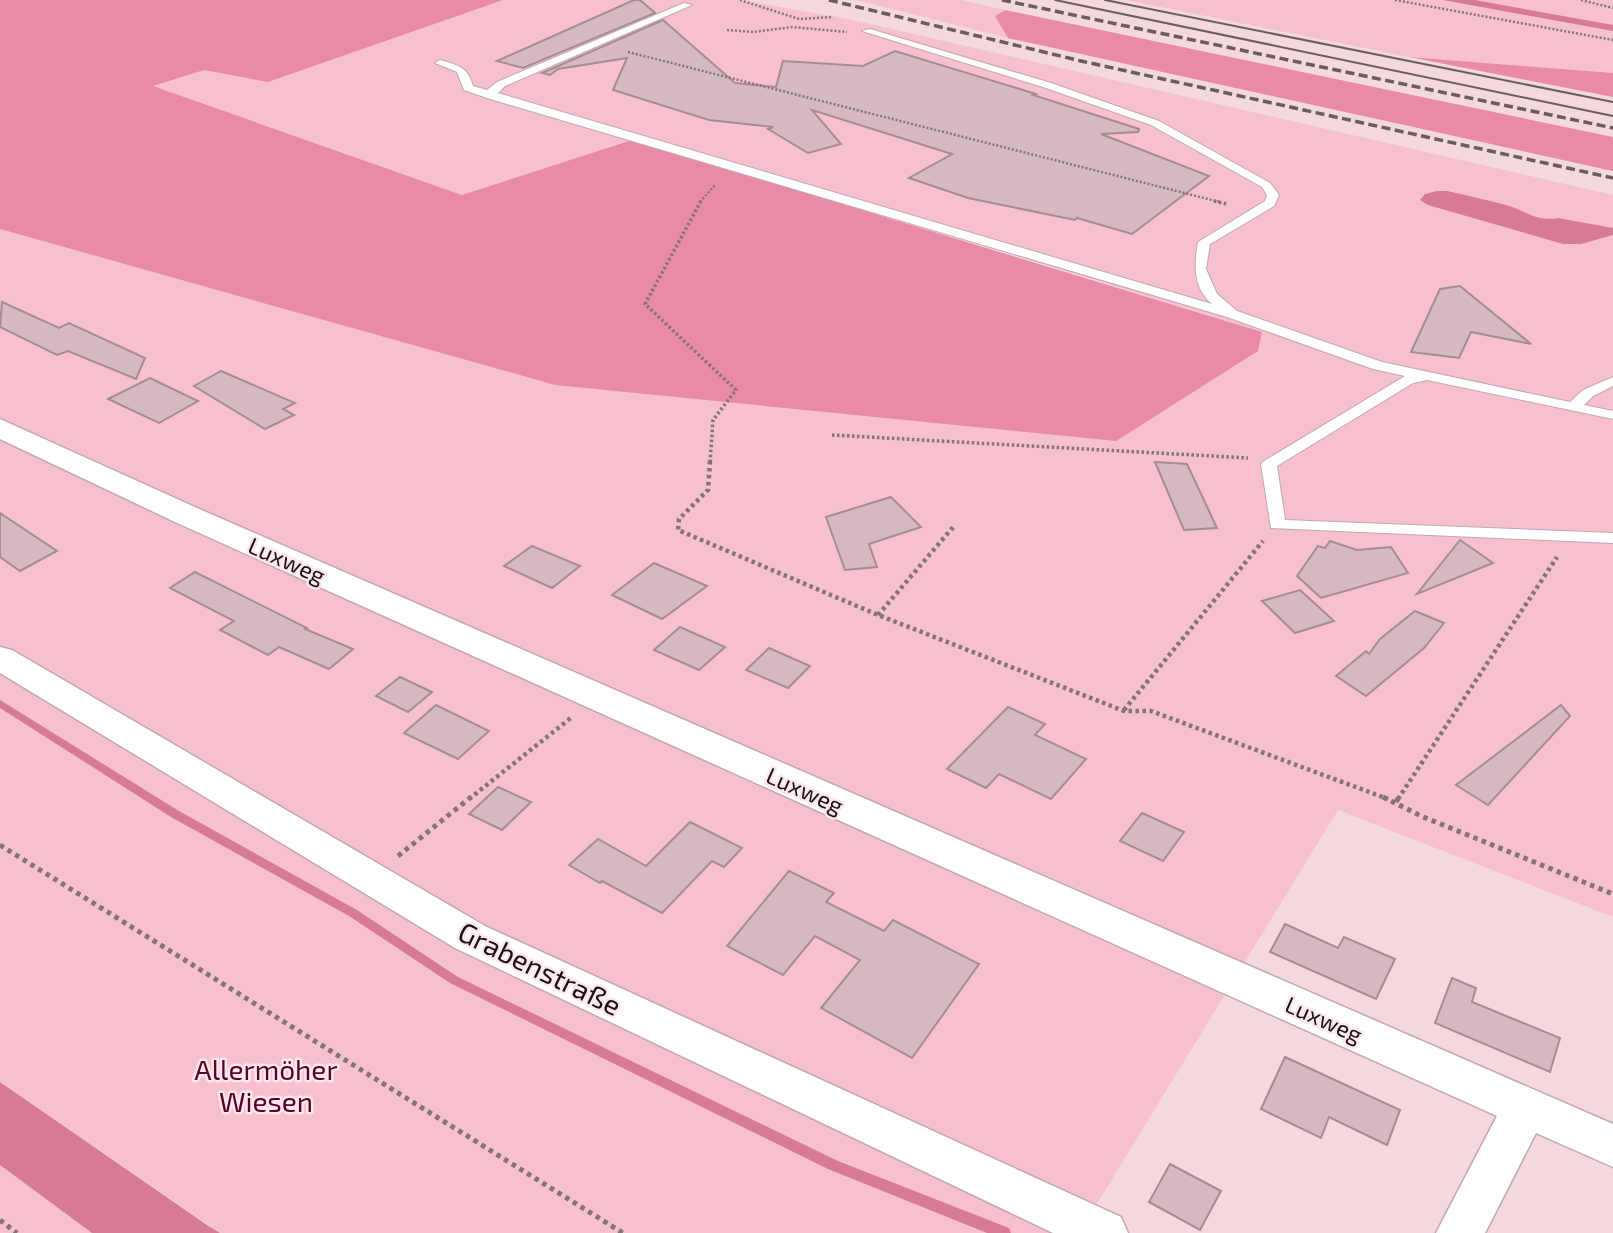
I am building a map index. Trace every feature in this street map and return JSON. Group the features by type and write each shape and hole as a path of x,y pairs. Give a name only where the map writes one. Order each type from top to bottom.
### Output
{"street":[{"name":"Luxweg","path":"0,428 186,515 1613,1146"},
{"name":"Grabenstraße","path":"0,658 470,937 1104,1233"},
{"path":"1460,1233 1525,1109"}],"lane":[{"path":"494,95 492,91 501,84 617,38 687,5"},
{"path":"597,44 608,24"},
{"path":"866,31 1046,85 1155,123 1266,185 1273,195 1270,203 1204,242 1200,269 1209,292 1232,314"},
{"path":"440,63 464,72 468,88 494,97 1232,314 1378,366 1613,415"},
{"path":"1427,376 1409,379 1269,464 1277,525 1613,538"},
{"path":"1574,406 1588,393 1613,381"}],"path":[{"path":"740,0 799,19 833,17"},
{"path":"1395,0 1613,40"},
{"path":"1581,0 1613,8"},
{"path":"727,30 754,32 792,27 834,32 866,31"},
{"path":"597,44 1257,211"},
{"path":"731,167 701,201 645,304 736,390 713,420 708,490 679,519 678,530 878,615 1124,711 1151,711 1396,802 1421,816 1613,894"},
{"path":"832,435 1277,459"},
{"path":"1124,711 1277,525"},
{"path":"878,615 954,526"},
{"path":"1396,802 1571,535"},
{"path":"370,878 597,697"},
{"path":"0,845 623,1233"},
{"path":"0,1220 17,1233"}],"green space":[{"name":"Allermöher Wiesen","path":"502,0 741,0 853,20 1613,195 1613,917 1338,810 1079,1233 220,1233 0,1082 0,229 555,385 1262,332 731,167 632,140 462,195 152,86 204,70 268,82"},
{"path":"856,0 961,0 1005,10 995,16 1008,38"},
{"path":"1126,0 1613,0 1613,73 1409,57"},
{"path":"0,1165 92,1233 0,1233"}],"shaded area":[{"path":"0,0 503,0 268,82 204,70 153,86 462,195 632,140 1262,332 1258,351 1116,441 555,385 0,229"},
{"path":"1443,0 1475,0 1613,25 1613,31"},
{"path":"1005,10 1613,137 1613,171 1008,38 995,16"},
{"path":"1409,57 1613,73 1613,97"},
{"path":"1437,191 1494,202 1538,217 1613,228 1613,235 1581,244 1563,244 1428,205 1420,200 1425,194"},
{"path":"0,1082 220,1233 92,1233 0,1165"}],"building":[{"path":"634,0 640,0 655,13 523,68 497,61"},
{"path":"663,20 735,83 776,87 783,61 863,66 895,51 1139,129 1138,132 1101,134 1209,176 1132,234 1077,218 1075,220 968,198 909,178 952,154 812,110 841,144 808,153 768,129 773,127 709,120 613,90 627,58 558,69 550,75 542,73"},
{"path":"1460,286 1531,344 1471,332 1459,358 1411,352 1440,289"},
{"path":"2,302 59,328 69,323 145,358 136,379 68,351 57,355 0,327"},
{"path":"221,371 295,403 283,409 294,415 265,429 194,386"},
{"path":"150,378 198,401 159,423 108,399"},
{"path":"1155,462 1187,464 1217,528 1184,530"},
{"path":"891,497 921,527 869,544 877,567 845,570 826,517"},
{"path":"0,513 57,551 20,571 0,557"},
{"path":"1460,540 1493,563 1417,594"},
{"path":"1330,541 1357,550 1391,547 1408,573 1321,598 1297,576 1318,546 1325,548"},
{"path":"532,546 580,566 552,588 504,566"},
{"path":"654,563 707,586 662,619 612,595"},
{"path":"195,572 307,628 305,629 353,649 329,669 279,647 268,655 220,630 234,621 170,588"},
{"path":"1300,590 1334,621 1295,633 1262,601"},
{"path":"1415,611 1444,623 1424,648 1366,696 1336,676 1366,651 1369,654 1380,639"},
{"path":"680,627 725,647 699,670 654,650"},
{"path":"769,648 810,666 788,688 746,670"},
{"path":"400,677 432,692 408,712 376,696"},
{"path":"436,705 489,731 458,759 404,733"},
{"path":"1561,705 1570,716 1488,805 1456,785"},
{"path":"1008,707 1045,724 1035,735 1086,759 1051,799 999,774 986,788 947,769"},
{"path":"498,787 531,802 502,830 469,814"},
{"path":"1142,813 1184,832 1163,861 1120,841"},
{"path":"690,822 742,848 724,867 712,861 662,913 569,865 598,839 646,866"},
{"path":"789,871 834,893 826,902 884,931 893,920 979,964 912,1058 821,1008 860,960 815,936 783,975 727,946"},
{"path":"1285,924 1338,948 1344,937 1395,959 1376,999 1270,952"},
{"path":"1452,978 1476,988 1472,1002 1560,1038 1550,1072 1435,1023"},
{"path":"1285,1057 1400,1110 1387,1145 1329,1117 1321,1138 1261,1109"},
{"path":"1170,1164 1221,1191 1200,1230 1149,1202"}],"waterway":[{"path":"0,703 175,814 353,913 454,980 833,1165 1004,1233"}],"tram line":[{"path":"1055,0 1613,116"},
{"path":"1105,0 1613,102"}],"railway":[{"path":"829,0 1081,61 1613,178"},
{"path":"1002,0 1613,128"}]}
